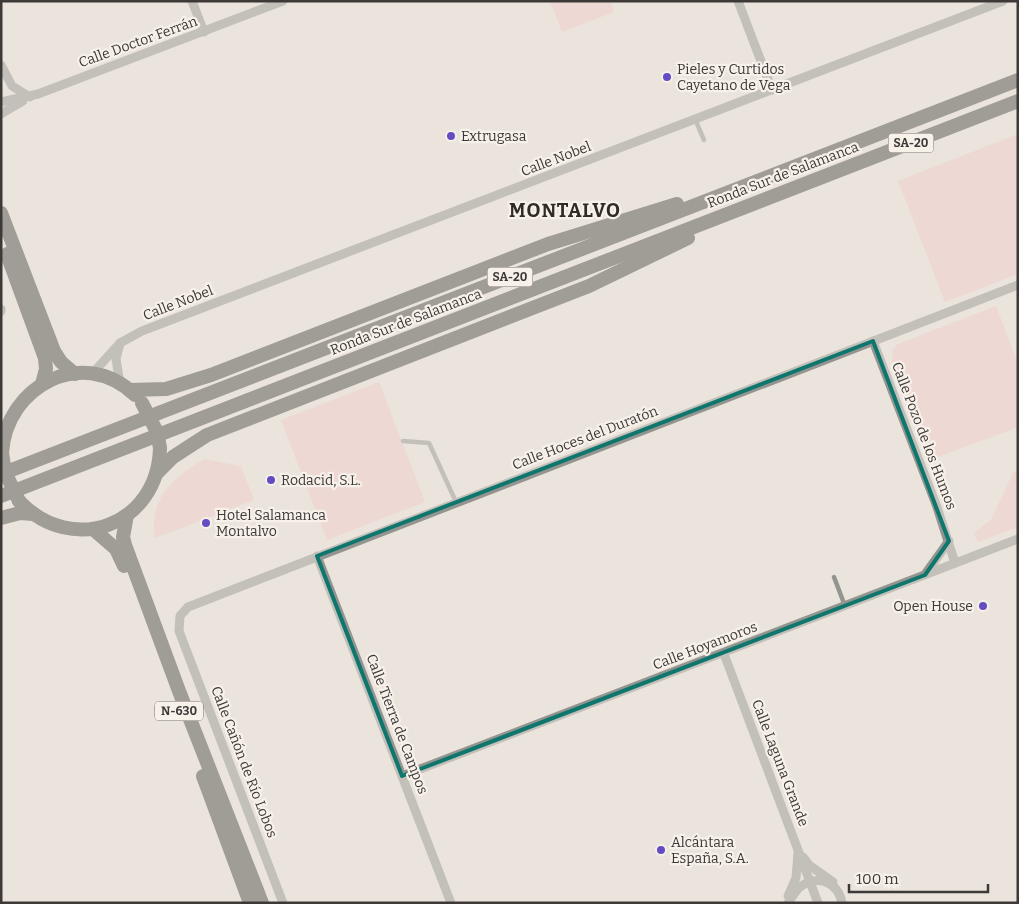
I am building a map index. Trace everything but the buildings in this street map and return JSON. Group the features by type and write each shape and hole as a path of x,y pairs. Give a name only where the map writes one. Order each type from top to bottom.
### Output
{"highway":[{"name":"Ronda Sur de Salamanca","path":"1,474 1018,80"},
{"name":"Ronda Sur de Salamanca","path":"1,496 1018,101"},
{"path":"125,387 142,403 157,432 160,448 156,474 148,492 127,515 116,522 93,529 60,528 33,514 19,501 5,472 2,446 12,414 20,402 42,384 75,374 92,374 125,387 153,391 186,383 583,231 793,168"},
{"path":"156,474 173,457 207,435 589,286 693,236 731,221 804,184"},
{"path":"1,213 54,351 61,362 75,374"},
{"path":"1,239 45,358 46,370 42,384"},
{"path":"1,518 20,513 33,514"},
{"name":"N-630","path":"127,515 123,537 125,545 178,691 262,903"},
{"name":"N-630","path":"93,529 106,539 119,554 250,903"}],"street":[{"path":"192,1 204,32"},
{"name":"Calle Doctor Ferrán","path":"1,114 30,97 283,1"},
{"path":"738,1 772,90"},
{"name":"Calle Nobel","path":"92,374 120,343 142,331 1003,1"},
{"path":"1,65 12,86 30,97"},
{"path":"1,65 1,70"},
{"name":"Calle Doctor Ferrán","path":"1,102 30,97"},
{"name":"Calle Hoces del Duratón","path":"179,631 180,616 192,604 1018,285"},
{"name":"Calle Pozo de los Humos","path":"873,341 949,541 955,563"},
{"path":"120,343 116,359 125,387"},
{"name":"Calle Hoyamoros","path":"402,776 724,654 1018,539"},
{"path":"925,575 949,541"},
{"name":"Calle Tierra de Campos","path":"316,556 451,903"},
{"name":"Calle Cañón de Río Lobos","path":"179,631 284,903"},
{"name":"Calle Laguna Grande","path":"724,654 818,903"},
{"path":"798,850 809,865 828,876 838,890 842,903"},
{"path":"783,903 796,878 798,850"},
{"path":"788,903 800,887 810,882 827,881 838,890"}],"lane":[{"path":"695,119 704,140"},
{"path":"403,441 429,443 456,502"},
{"path":"834,577 845,606"}],"highlighted area":[{"path":"873,341 949,541 925,575 402,776 317,556"}],"shaded area":[{"path":"550,1 610,1 614,12 562,32"},
{"path":"1018,134 1018,274 945,302 898,181"},
{"path":"996,306 1018,364 1018,427 930,460 892,362 893,349 898,344"},
{"path":"379,382 425,502 327,540 281,420"},
{"path":"204,459 241,466 254,500 155,538 154,524 159,500 173,482"},
{"path":"1018,471 1018,527 978,542 974,533 991,520 1013,473"}],"place":[{"name":"Pieles y Curtidos Cayetano de Vega","path":"667,77"},
{"name":"Extrugasa","path":"451,136"},
{"name":"Rodacid, S.L.","path":"271,480"},
{"name":"Hotel Salamanca Montalvo","path":"206,523"},
{"name":"Open House","path":"983,606"},
{"name":"Alcántara España, S.A.","path":"661,850"}],"district":[{"name":"MONTALVO","path":"565,210"}]}
